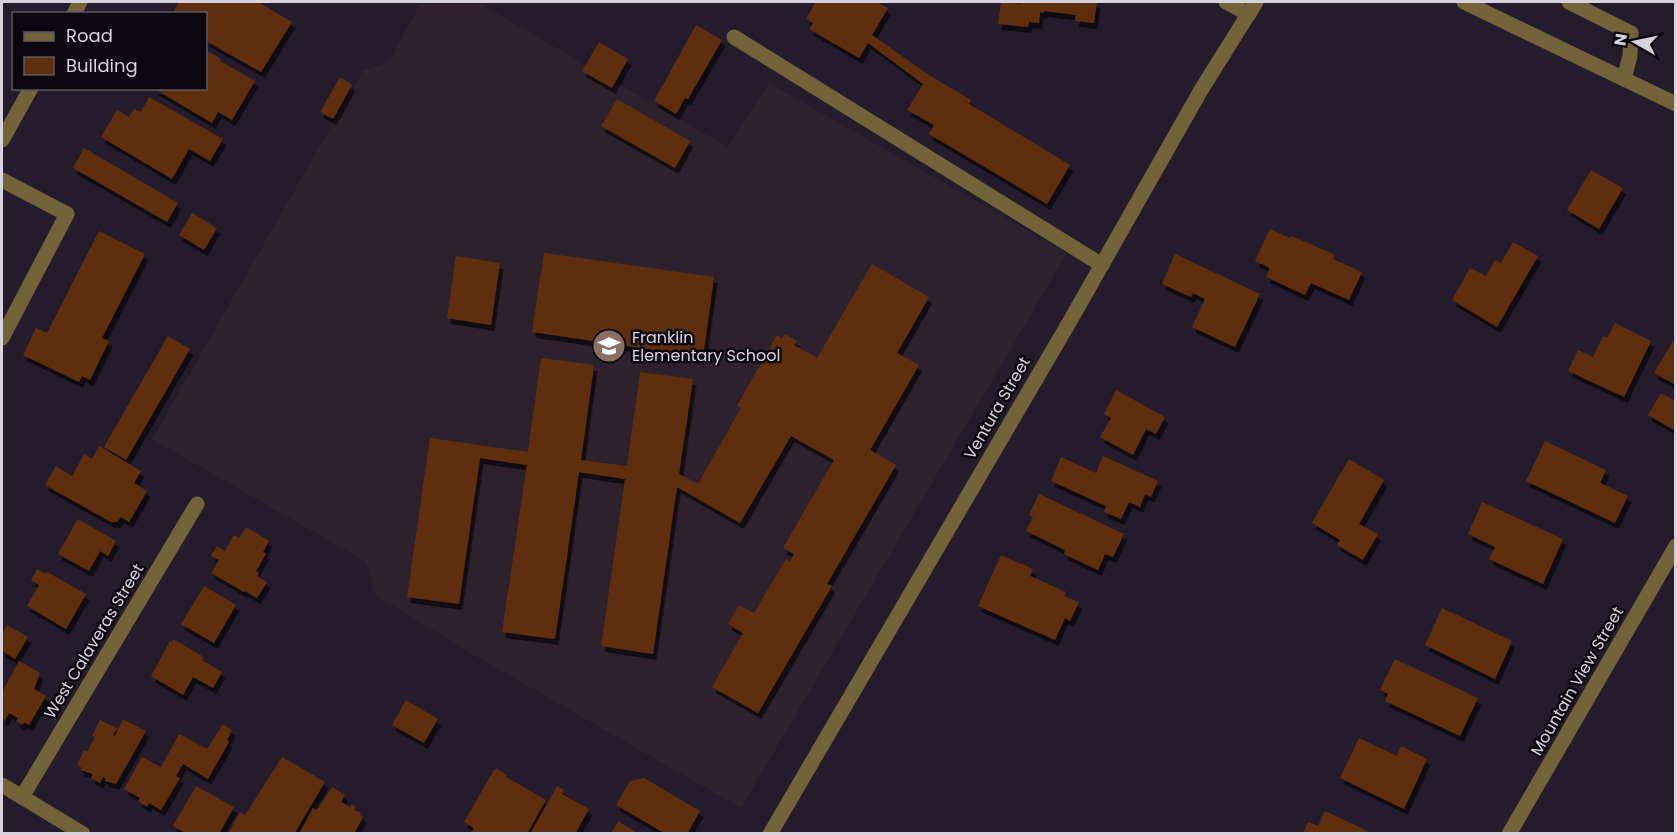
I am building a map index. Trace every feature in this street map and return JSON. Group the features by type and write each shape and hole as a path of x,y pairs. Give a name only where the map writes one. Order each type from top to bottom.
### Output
{"street":[{"path":"1226,2 1253,8"},
{"path":"1464,2 1676,104"},
{"path":"1569,2 1631,33 1630,56 1624,79"},
{"name":"Ventura Street","path":"770,834 1102,265 1201,90 1253,8"},
{"path":"734,37 1102,265"},
{"path":"2,140 30,90"},
{"path":"2,180 67,214 2,338"},
{"name":"West Calaveras Street","path":"22,797 197,504"},
{"name":"Mountain View Street","path":"1509,834 1676,546"},
{"path":"2,785 83,834"}],"shaded area":[{"name":"Franklin Elementary School","path":"421,2 477,2 728,147 769,83 1067,253 741,808 479,658 375,595 366,562 152,439 363,71 389,62"}],"building":[{"path":"179,2 258,2 292,22 261,72 207,42 207,12 173,12"},
{"path":"816,2 877,2 888,8 872,35 929,75 971,100 969,104 1070,165 1047,204 929,134 934,125 907,110 923,84 868,43 859,58 809,29 813,23 806,19"},
{"path":"1001,2 1021,4 1021,2 1097,2 1094,23 1075,21 1076,15 1044,11 1044,13 1040,12 1039,23 1029,22 1028,27 998,24"},
{"path":"696,25 722,40 688,99 685,98 676,114 654,101"},
{"path":"599,42 628,59 612,88 582,71"},
{"path":"207,51 221,59 220,61 255,81 232,120 218,112 212,123 156,90 207,90"},
{"path":"340,77 352,85 333,119 320,112"},
{"path":"149,97 223,139 210,161 189,149 172,179 101,137 117,110 129,117 134,109 141,112"},
{"path":"617,99 690,141 675,168 601,126"},
{"path":"84,148 178,203 167,222 73,168"},
{"path":"1591,170 1623,188 1599,229 1567,210"},
{"path":"192,213 217,228 204,250 179,235"},
{"path":"1270,229 1335,255 1333,259 1362,272 1349,300 1311,283 1305,295 1266,277 1270,268 1255,261"},
{"path":"99,231 145,254 102,338 109,341 90,380 82,376 79,382 23,355 36,328 47,333"},
{"path":"1513,242 1538,256 1497,327 1452,300 1470,268 1486,276 1495,260 1501,263"},
{"path":"544,253 714,277 703,357 532,332"},
{"path":"1175,254 1260,294 1235,347 1192,327 1205,299 1193,293 1191,297 1162,284"},
{"path":"456,256 500,263 491,325 447,318"},
{"path":"872,264 929,297 897,353 919,365 870,450 896,465 827,584 832,586 758,713 712,687 743,633 728,624 739,605 754,613 786,559 790,562 794,554 783,548 834,460 791,436 740,523 677,487 653,654 601,646 625,479 579,472 555,639 502,632 527,465 480,458 459,604 407,597 430,438 528,452 541,358 594,365 581,460 627,466 640,372 693,379 679,474 698,484 741,408 737,406 777,335 782,338 785,334 797,341 794,345 817,358"},
{"path":"1615,323 1651,341 1624,397 1568,371 1578,350 1593,357 1603,336 1607,338"},
{"path":"168,336 190,349 126,460 104,447"},
{"path":"1673,341 1676,343 1676,385 1654,373"},
{"path":"1116,390 1165,417 1156,434 1146,429 1133,455 1100,437 1111,418 1104,414"},
{"path":"1661,393 1676,401 1674,430 1648,415"},
{"path":"1545,441 1606,470 1600,483 1628,496 1615,523 1526,481"},
{"path":"99,446 141,471 134,483 147,491 129,522 121,517 117,522 111,522 45,485 56,466 72,476 84,454 92,459"},
{"path":"1103,456 1158,481 1151,497 1145,494 1140,507 1129,502 1121,519 1104,512 1106,506 1051,481 1061,457 1096,473"},
{"path":"1349,459 1384,480 1359,524 1378,534 1363,560 1337,545 1340,540 1312,523"},
{"path":"1039,494 1124,534 1113,557 1105,554 1098,570 1064,554 1065,550 1026,531 1033,517 1029,515"},
{"path":"1482,502 1563,539 1543,584 1489,559 1495,547 1468,534"},
{"path":"78,519 116,541 108,556 100,551 89,571 58,554"},
{"path":"246,527 269,541 263,552 266,554 256,571 259,573 257,576 267,582 257,598 211,573 219,560 211,556 217,546 225,551 234,535 239,538"},
{"path":"1001,555 1033,569 1030,576 1066,592 1064,596 1079,602 1070,621 1065,618 1055,640 978,606"},
{"path":"37,569 46,574 47,572 86,594 66,629 27,606 39,585 31,580"},
{"path":"204,586 236,605 214,643 181,624"},
{"path":"1442,608 1512,641 1495,679 1425,645"},
{"path":"7,625 28,637 15,659 2,651 2,635"},
{"path":"173,639 204,657 202,660 222,672 213,688 193,677 183,695 151,676"},
{"path":"1395,659 1478,698 1460,736 1385,701 1388,694 1380,690"},
{"path":"19,661 40,673 34,689 46,696 29,725 16,721 18,718 9,713 5,720 2,718 2,692"},
{"path":"406,700 438,719 424,743 392,725"},
{"path":"123,719 146,731 116,784 105,781 103,777 100,783 91,778 93,774 80,770 82,768 77,765 84,750 87,752 95,737 92,736 100,720 117,728 113,735 115,736"},
{"path":"223,724 232,730 227,740 229,742 208,779 183,764 176,776 180,778 161,810 149,803 147,807 138,801 140,798 124,789 142,757 161,767 179,734 207,749"},
{"path":"1359,738 1397,756 1401,746 1427,759 1404,809 1340,778"},
{"path":"282,757 325,782 294,834 228,834 240,812 245,815"},
{"path":"497,769 507,775 506,777 546,800 527,834 470,834 474,828 464,822 494,770"},
{"path":"644,778 700,811 687,834 666,834 616,805 630,781"},
{"path":"196,786 234,807 219,834 187,834 173,826"},
{"path":"557,786 564,790 562,794 589,809 575,834 530,834"},
{"path":"332,787 345,795 341,802 350,807 352,804 356,807 354,810 361,813 363,817 354,834 299,834 313,808 317,810"},
{"path":"1325,811 1374,834 1303,834 1308,822 1318,826"},
{"path":"618,821 639,834 611,834"}],"place":[{"name":"Franklin Elementary School","path":"609,346"}]}
